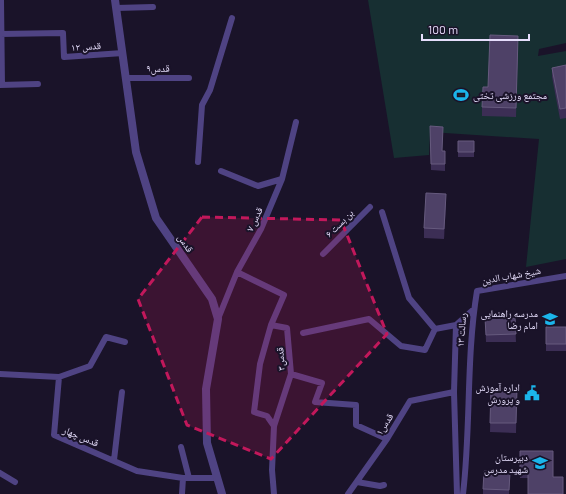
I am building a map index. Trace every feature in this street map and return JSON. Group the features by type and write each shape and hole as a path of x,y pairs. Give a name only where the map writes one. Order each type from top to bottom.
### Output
{"street":[{"path":"1,0 1,85 38,84"},
{"path":"115,4 152,7"},
{"name":"قدس","path":"115,4 136,152 156,218 212,299 218,319 206,389 206,443 222,494"},
{"path":"198,162 202,105 210,90 232,18"},
{"name":"قدس ۱۲","path":"1,34 63,33 64,57 122,53"},
{"name":"قدس۹","path":"126,78 189,78"},
{"name":"قدس ۷","path":"218,319 237,272 261,229 282,179 296,122"},
{"path":"221,171 258,186 282,179"},
{"name":"بن بست ۶","path":"323,254 370,207"},
{"path":"382,212 410,298 436,329"},
{"name":"قدس۳","path":"237,272 284,295 271,325 260,364 254,412 267,416 274,426"},
{"name":"شیخ شهاب الدین","path":"474,309 477,291 566,276"},
{"name":"رسالت ۱۳","path":"457,494 454,392 456,325 474,309"},
{"name":"رسالت ۱۳","path":"463,494 467,460 469,364 474,309"},
{"path":"303,333 369,319 401,346 425,350 436,329"},
{"name":"قدس۳","path":"271,325 287,328 291,374 274,426 272,470 274,494"},
{"path":"436,329 456,325"},
{"path":"0,374 59,377 90,366 106,337 125,342"},
{"path":"291,374 322,383 316,402 356,405 356,426 387,439"},
{"name":"قدس چهار","path":"59,377 54,436 137,471 186,478 216,478"},
{"path":"114,460 122,392"},
{"name":"قدس۱","path":"348,494 387,439 410,401 454,392"},
{"path":"181,447 186,478 182,494"},
{"path":"0,473 15,482"},
{"path":"357,482 380,486 384,485"}],"highlighted area":[{"path":"202,217 341,220 387,334 271,459 187,425 138,299"}],"green space":[{"name":"مجتمع ورزشی تختی","path":"368,0 566,0 566,43 539,49 538,56 566,51 566,259 526,267 539,139 430,132 429,155 394,158"}],"building":[{"path":"490,35 518,36 516,108 482,107 483,87 488,87"},
{"path":"566,65 566,108 560,109 552,68"},
{"path":"430,126 443,127 442,151 445,151 445,164 431,164"},
{"path":"458,141 474,141 474,152 458,152"},
{"path":"426,193 446,194 444,229 424,228"},
{"path":"485,318 515,318 516,334 486,335"},
{"path":"546,327 566,327 566,344 546,344"},
{"path":"491,388 517,389 516,423 490,423"},
{"path":"520,451 553,451 553,477 563,477 563,494 528,494 528,469 520,469"},
{"path":"484,471 510,472 509,490 483,489"}],"place":[{"name":"مجتمع ورزشی تختی","path":"461,95"},
{"name":"مدرسه راهنمایی امام رضا","path":"550,319"},
{"name":"اداره آموزش و پرورش","path":"532,393"},
{"name":"دبیرستان شهید مدرس","path":"540,463"}]}
